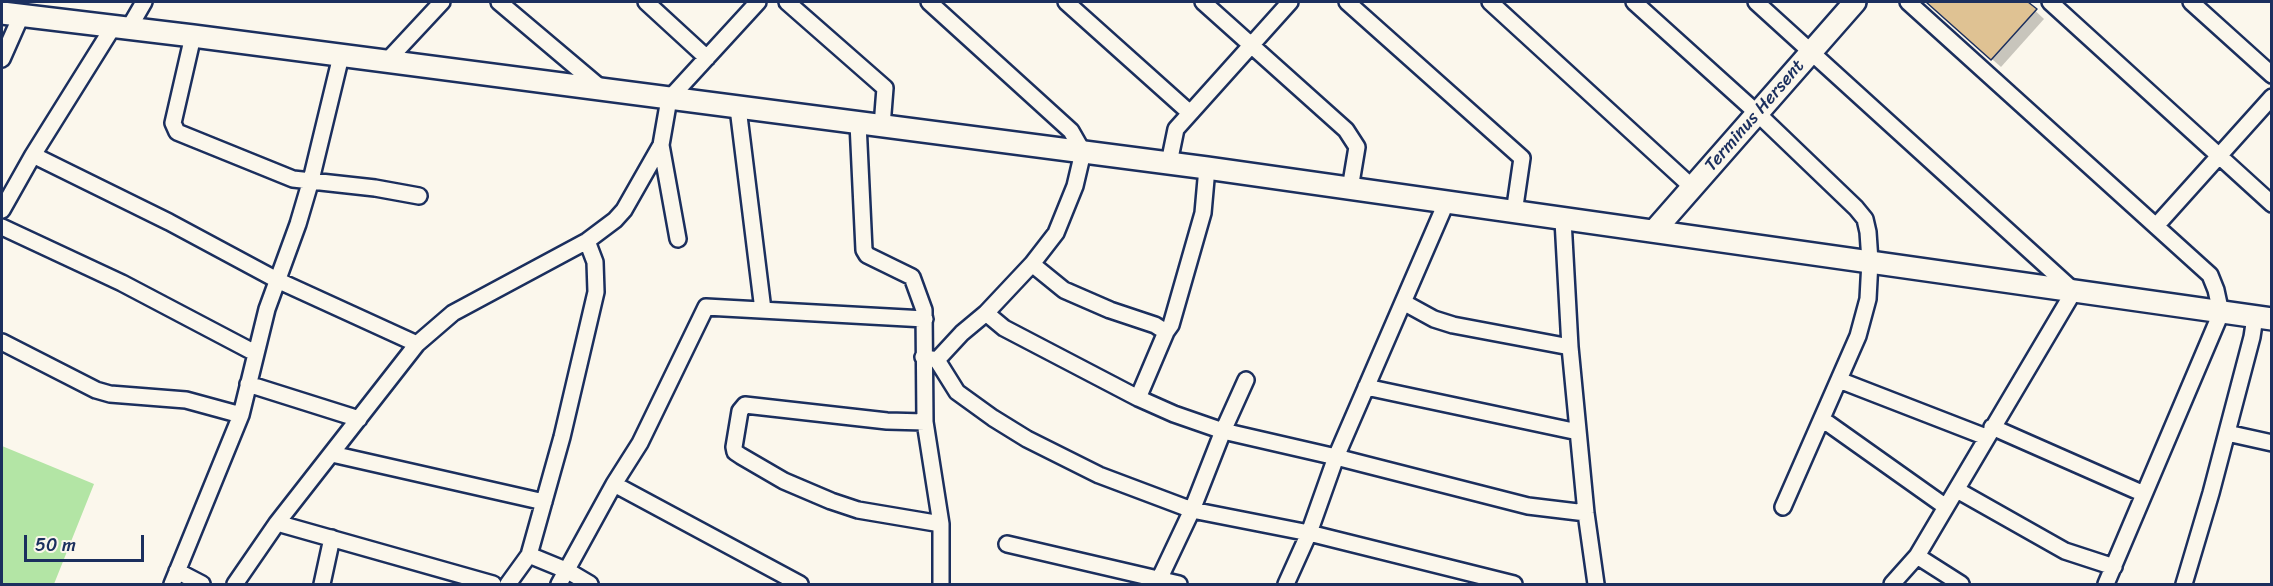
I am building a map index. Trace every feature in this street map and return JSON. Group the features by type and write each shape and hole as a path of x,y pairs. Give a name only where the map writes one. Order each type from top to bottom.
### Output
{"street":[{"path":"2,210 33,155 121,28 144,2"},
{"path":"386,62 440,2"},
{"path":"499,2 603,90"},
{"path":"646,2 707,58"},
{"path":"236,585 277,523 417,344 453,313 587,241 615,220 624,210 661,145 669,99 758,2"},
{"path":"787,2 885,88 882,126"},
{"path":"929,2 1071,131 1083,152 1072,194 1056,233 1032,264 986,313 930,358"},
{"path":"1066,2 1190,113"},
{"path":"1203,2 1346,130 1357,147 1350,189"},
{"path":"1169,164 1176,129 1290,2"},
{"path":"1347,2 1522,158 1514,213"},
{"path":"1490,2 1692,187"},
{"path":"1634,2 1757,113 1865,219 1870,261 1868,299 1858,336 1783,507"},
{"path":"1756,2 2074,291"},
{"name":"Terminus Hersent","path":"1654,231 1855,2"},
{"path":"1908,2 2210,275 2221,313 2106,585"},
{"path":"2050,2 2271,204"},
{"path":"2191,2 2271,75"},
{"path":"2,59 11,14 1207,168 2263,318 2252,337 2190,583"},
{"path":"193,36 173,123 177,132 293,179 419,196"},
{"path":"202,585 175,578 241,415 255,352 311,180 341,56"},
{"path":"2156,226 2271,97"},
{"path":"738,108 763,310"},
{"path":"858,123 864,250 867,255 912,277 925,319 930,358 925,422 941,524 941,585"},
{"path":"661,145 678,239"},
{"path":"33,155 169,222 277,280 417,344"},
{"path":"1138,398 1171,325 1203,213 1207,168"},
{"path":"1286,585 1309,532 1336,457 1446,203"},
{"path":"1563,220 1570,347 1586,513 1596,585"},
{"path":"2,227 122,283 255,352"},
{"path":"508,585 529,555 596,292 595,262 587,241"},
{"path":"1032,264 1064,290 1110,310 1155,325 1166,332"},
{"path":"1892,585 1917,556 2074,291"},
{"path":"1403,302 1434,319 1453,325 1570,347"},
{"path":"559,585 614,484 640,443 706,307 925,319"},
{"path":"986,313 1004,328 1138,398 1174,414 1223,431 1528,506 1586,513"},
{"path":"2,342 96,390 110,394 186,400 241,415"},
{"path":"930,358 957,392 1027,439 1098,475 1192,510 1309,532 1514,585"},
{"path":"1158,582 1192,510 1246,380"},
{"path":"1839,380 1989,433 2144,494"},
{"path":"248,384 360,419"},
{"path":"1366,387 1578,432"},
{"path":"925,422 887,421 745,405 740,411 734,447 735,452 784,481 831,501 858,510 941,524"},
{"path":"1822,419 1946,507"},
{"path":"2227,433 2271,442"},
{"path":"332,454 544,501"},
{"path":"614,484 800,585"},
{"path":"1956,490 2065,551 2114,567"},
{"path":"277,523 494,585"},
{"path":"322,585 332,538"},
{"path":"1007,544 1158,582 1179,585"},
{"path":"529,555 568,571 590,585"},
{"path":"1917,556 1961,585"}],"green space":[{"path":"2,446 94,484 54,584 2,584"}],"building":[{"path":"1926,2 2028,2 2037,9 1991,60"}]}
